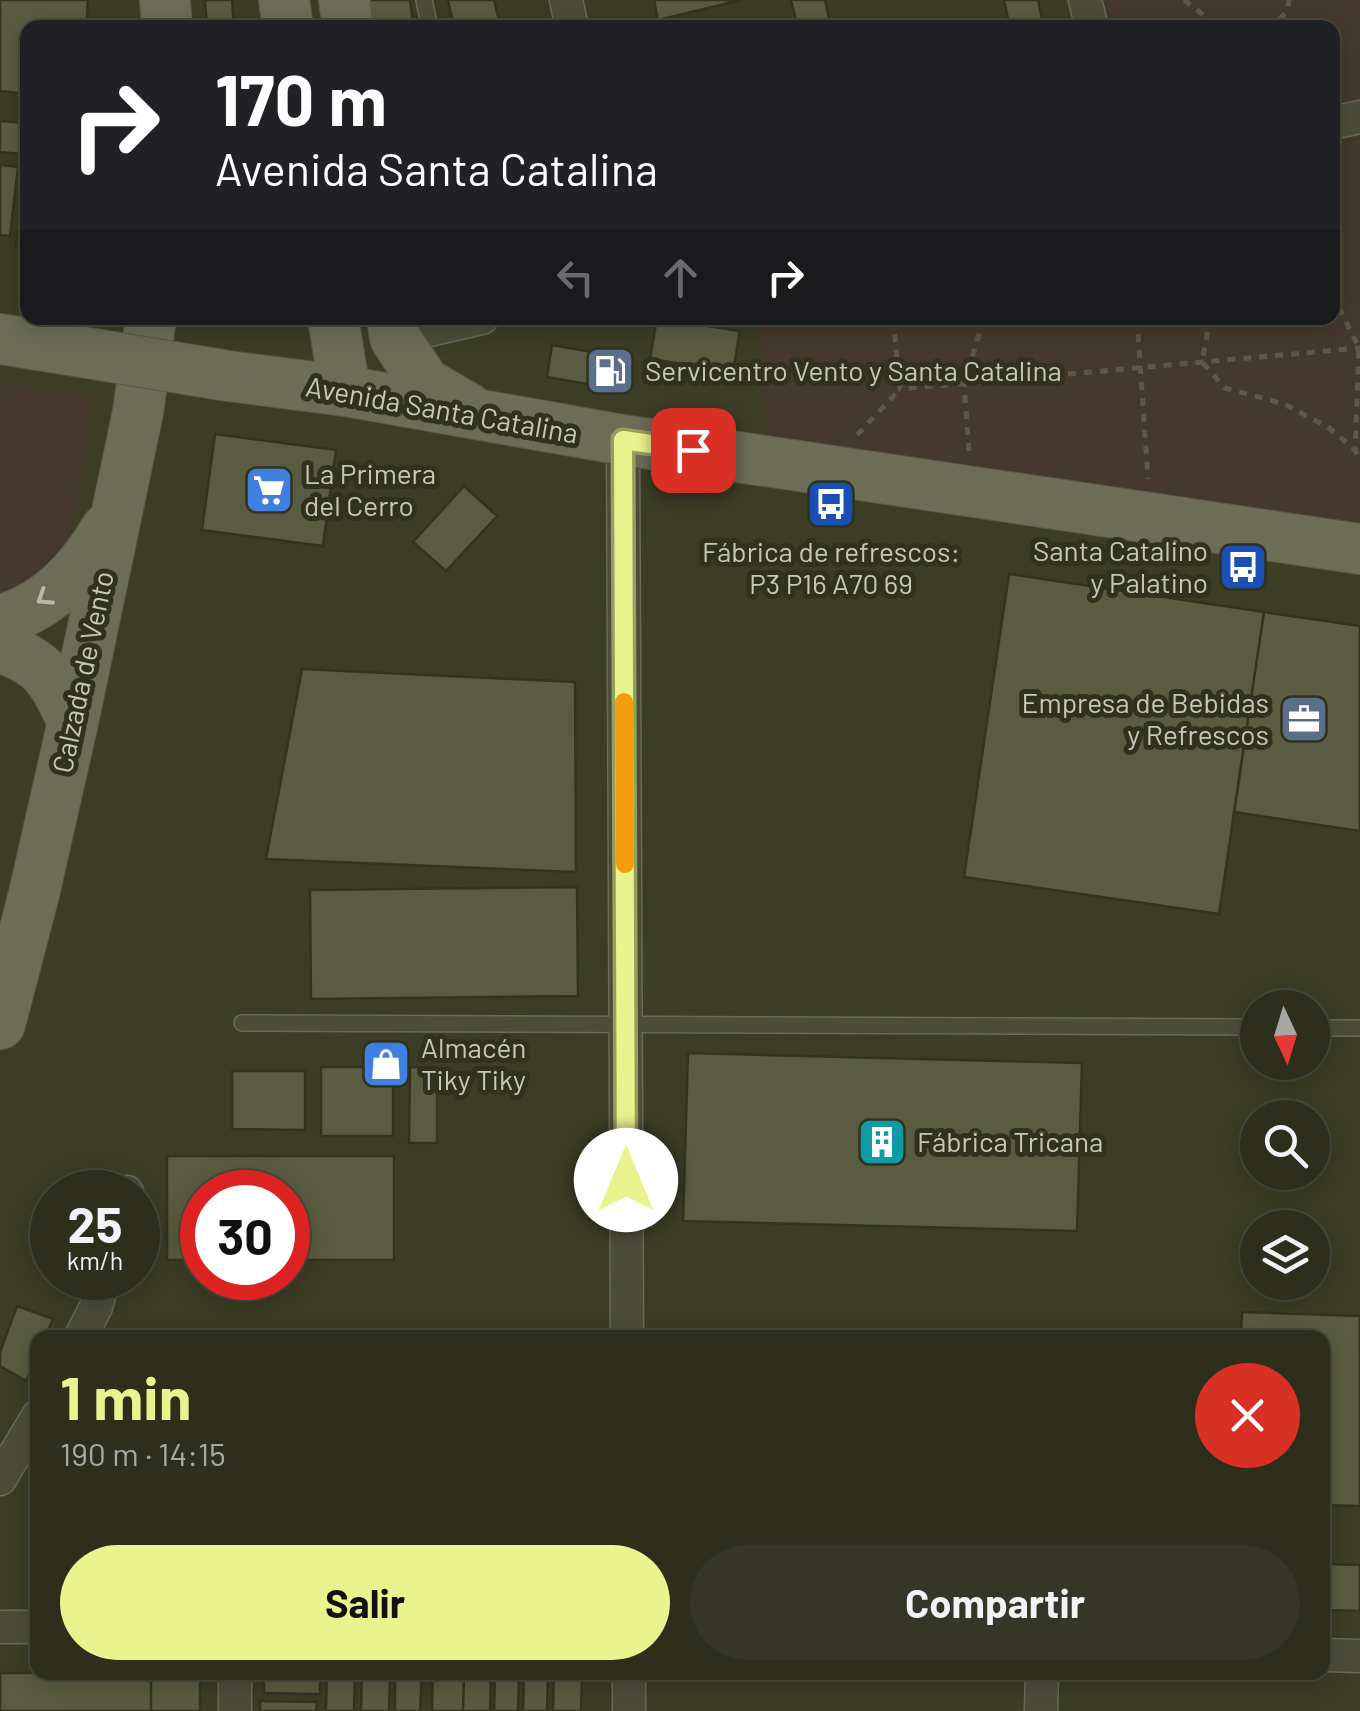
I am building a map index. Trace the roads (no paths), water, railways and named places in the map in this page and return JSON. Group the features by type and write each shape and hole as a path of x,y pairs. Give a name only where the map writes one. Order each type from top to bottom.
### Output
{"main road":[{"name":"Calzada de Vento","path":"0,1024 73,722 138,412 150,325"},
{"path":"335,325 345,391 370,380 394,328"},
{"path":"394,328 426,382 481,416"},
{"name":"Avenida Santa Catalina","path":"0,339 345,391 623,440 1360,549"},
{"path":"0,620 35,605 63,586 91,554 118,507"},
{"path":"0,647 28,657 52,679 73,722"}],"street":[{"path":"394,328 420,325"},
{"path":"623,440 627,1330"},
{"path":"84,1330 98,1300"},
{"path":"0,1479 30,1429"},
{"path":"0,1626 30,1627"},
{"path":"1330,1655 1360,1656"},
{"path":"235,1680 235,1711"},
{"path":"628,1680 629,1711"},
{"path":"1042,1680 1042,1711"}],"lane":[{"path":"242,1023 1240,1028"},
{"path":"1330,1028 1360,1028"}],"place":[{"name":"Servicentro Vento y Santa Catalina","path":"610,371"},
{"name":"La Primera del Cerro","path":"269,490"},
{"name":"Fábrica de refrescos: P3 P16 A70 69","path":"831,504"},
{"name":"Santa Catalino y Palatino","path":"1243,567"},
{"name":"Empresa de Bebidas y Refrescos","path":"1304,719"},
{"name":"Almacén Tiky Tiky","path":"386,1064"},
{"name":"Fábrica Tricana","path":"882,1142"}]}
